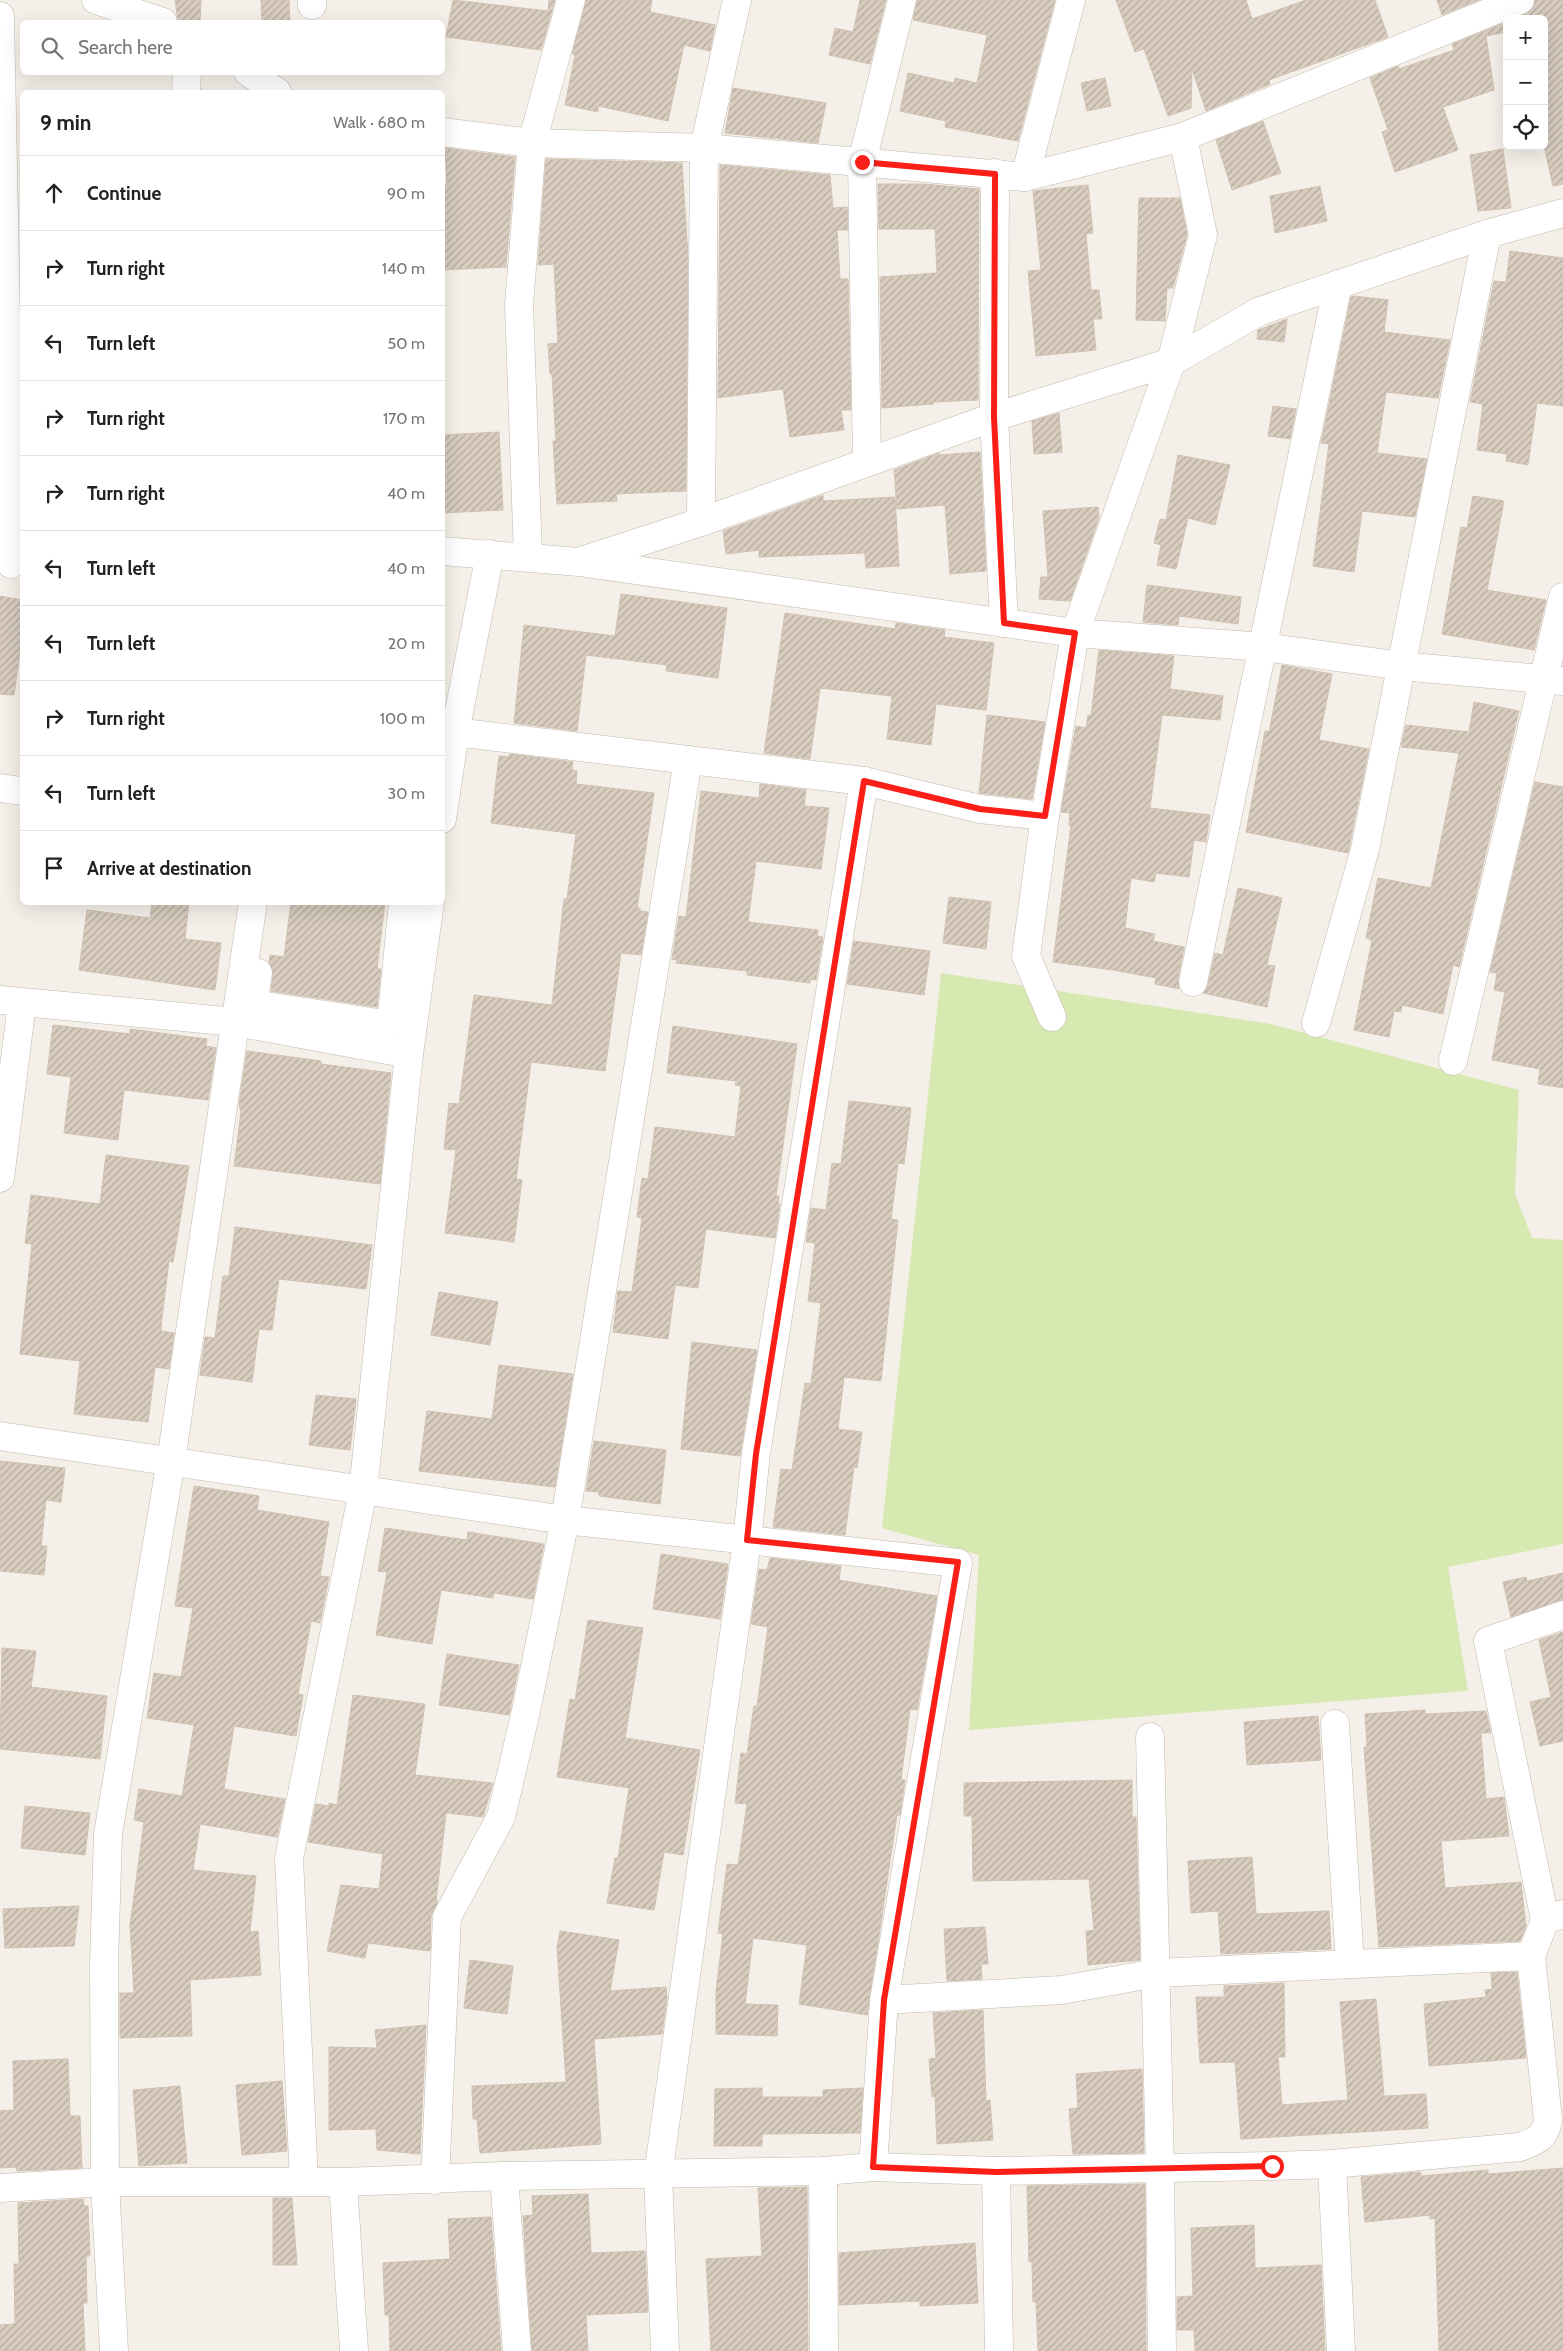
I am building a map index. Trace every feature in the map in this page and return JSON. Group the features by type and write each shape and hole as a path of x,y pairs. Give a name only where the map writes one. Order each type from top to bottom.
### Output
{"street":[{"path":"96,0 157,20"},
{"path":"528,557 519,305 532,143 571,0"},
{"path":"701,522 704,148 737,0"},
{"path":"867,461 862,162 902,0"},
{"path":"1025,177 1071,0"},
{"path":"445,132 532,143 704,148 1025,177 1182,136 1520,0"},
{"path":"0,16 9,221 11,564"},
{"path":"186,90 187,75"},
{"path":"252,75 274,90"},
{"path":"1052,1017 1026,956 1045,816 1075,633 1171,362 1203,235 1182,136"},
{"path":"995,174 994,417 1004,623"},
{"path":"579,562 701,522 994,417 1171,362 1260,311 1487,234 1563,213"},
{"path":"1316,1023 1365,849 1487,234"},
{"path":"1193,982 1338,284"},
{"path":"445,551 579,562 1075,633 1264,647 1402,666 1553,681"},
{"path":"445,799 455,732 490,554"},
{"path":"1453,1061 1553,681 1563,597"},
{"path":"455,732 864,781 980,809 1045,816"},
{"path":"435,2180 447,1917 501,1817 526,1711 564,1520 688,760"},
{"path":"665,2351 658,2175 747,1540 756,1454 864,781"},
{"path":"0,788 20,791"},
{"path":"114,2351 105,2182 104,1964 108,1834 171,1461 252,905"},
{"path":"268,905 253,1004 391,1025 403,905"},
{"path":"304,2181 289,1858 363,1491 409,1054 427,905"},
{"path":"0,1178 11,1001 236,1022 409,1054"},
{"path":"0,1436 564,1520 958,1562 884,2000 873,2167"},
{"path":"0,2188 105,2182 343,2182 504,2176 823,2172 873,2167 996,2172 1332,2164 1520,2147 1540,2138 1556,2118 1531,1956 1554,1917 1488,1641 1563,1615"},
{"path":"1335,1724 1350,1964"},
{"path":"1150,1737 1160,2168 1162,2351"},
{"path":"884,2000 1062,1990 1156,1973 1531,1956"},
{"path":"1332,2164 1341,2351"},
{"path":"823,2172 824,2351"},
{"path":"996,2172 999,2351"},
{"path":"504,2176 517,2351"},
{"path":"343,2182 354,2351"}],"green space":[{"path":"941,973 1271,1024 1519,1090 1515,1194 1532,1238 1563,1240 1563,1544 1448,1567 1468,1691 969,1730 979,1555 882,1528"}],"building":[{"path":"175,0 201,0 200,20 178,20"},
{"path":"261,0 289,0 290,20 262,20"},
{"path":"453,0 548,11 549,0 555,0 541,50 446,37"},
{"path":"586,0 652,0 650,12 715,25 710,51 684,45 668,121 598,106 598,112 565,105 575,55 572,54"},
{"path":"860,0 886,0 870,64 829,55 835,28 853,32"},
{"path":"917,0 1055,0 1018,141 945,127 946,121 900,111 908,73 954,83 955,78 977,83 987,35 913,20"},
{"path":"1116,0 1246,0 1252,19 1306,0 1375,0 1388,37 1269,80 1270,84 1206,111 1192,69 1191,108 1168,116 1144,49 1135,52"},
{"path":"1437,0 1479,0 1442,15"},
{"path":"1535,0 1563,0 1563,184 1553,186 1545,150 1548,150 1548,15 1523,15 1532,10"},
{"path":"1503,24 1503,33 1486,36 1494,90 1443,107 1458,150 1395,172 1382,132 1388,130 1370,78 1398,66 1399,69 1454,50 1452,44"},
{"path":"1105,78 1111,106 1087,111 1081,83"},
{"path":"733,88 826,103 818,143 725,133"},
{"path":"1263,121 1281,173 1232,190 1216,140"},
{"path":"445,148 515,157 506,267 445,270 445,185 447,185"},
{"path":"1503,149 1511,208 1478,211 1470,155"},
{"path":"546,159 682,163 688,256 686,491 616,494 617,501 557,504 553,441 556,441 552,374 550,374 548,344 558,343 554,264 538,265"},
{"path":"720,165 830,175 833,208 847,207 848,230 837,230 840,279 848,279 851,410 841,410 844,430 790,437 783,389 718,398"},
{"path":"878,184 923,184 979,189 978,400 933,402 933,404 882,408 880,277 937,273 935,229 879,229"},
{"path":"1088,185 1093,233 1086,234 1091,290 1099,290 1102,319 1093,319 1096,350 1036,356 1028,271 1041,270 1033,191"},
{"path":"1320,186 1327,221 1275,233 1270,196"},
{"path":"1139,198 1180,198 1187,235 1173,288 1167,288 1165,321 1136,320"},
{"path":"1510,251 1563,258 1563,406 1537,403 1528,465 1506,461 1507,454 1477,450 1483,404 1470,402 1494,281 1506,282"},
{"path":"1351,297 1388,300 1384,332 1450,340 1438,398 1386,392 1377,453 1427,459 1415,517 1362,511 1354,572 1313,566 1329,444 1321,443"},
{"path":"1287,319 1284,342 1257,339 1258,330"},
{"path":"1273,406 1296,409 1290,439 1268,436"},
{"path":"1059,413 1062,452 1034,454 1032,421"},
{"path":"499,432 503,510 445,513 445,435"},
{"path":"980,452 986,571 950,574 945,505 897,509 894,470 939,453 939,455"},
{"path":"1178,455 1230,465 1215,525 1188,518 1176,569 1157,565 1161,545 1154,543 1160,519 1166,520"},
{"path":"823,495 823,501 895,497 899,566 866,568 865,553 759,557 759,550 726,554 723,531"},
{"path":"1473,496 1504,501 1487,590 1546,600 1534,650 1442,634 1461,527 1467,528"},
{"path":"1098,507 1099,518 1070,601 1039,599 1041,577 1048,577 1043,511"},
{"path":"1147,585 1241,597 1238,624 1179,616 1178,625 1143,622"},
{"path":"621,594 727,608 718,678 666,671 667,665 586,655 577,731 514,723 524,625 615,636"},
{"path":"0,596 20,600 20,652 14,695 0,694"},
{"path":"785,613 895,629 896,623 945,630 944,637 994,643 986,710 936,704 931,745 887,739 892,696 820,688 810,759 764,753"},
{"path":"1099,650 1174,656 1170,689 1223,696 1220,720 1162,715 1150,808 1210,815 1206,842 1194,840 1189,877 1156,873 1154,882 1131,878 1125,928 1155,934 1153,941 1184,947 1178,979 1179,989 1155,984 1156,978 1053,962 1071,826 1069,825 1070,813 1061,812 1076,726 1086,728 1088,715 1091,716"},
{"path":"1282,665 1332,674 1319,740 1369,749 1348,853 1246,832 1265,731 1269,732"},
{"path":"1474,702 1519,711 1459,967 1453,965 1443,1014 1402,1005 1401,1012 1394,1011 1389,1037 1354,1030 1372,940 1366,938 1378,878 1431,888 1459,753 1401,747 1406,725 1469,732"},
{"path":"987,715 1045,722 1032,799 979,793"},
{"path":"510,754 573,762 572,770 577,771 576,784 654,793 637,908 640,908 640,911 648,912 641,955 621,953 605,1071 531,1062 516,1179 522,1180 514,1242 445,1233 456,1150 444,1149 449,1103 459,1104 474,995 552,1005 564,899 567,899 576,834 491,823 499,756 509,757"},
{"path":"1535,782 1563,787 1563,1088 1538,1084 1540,1069 1492,1060 1505,992 1494,990 1497,973 1490,972"},
{"path":"760,784 806,790 804,806 829,808 821,869 756,861 748,922 818,930 817,936 823,937 816,980 811,979 810,983 747,975 747,971 676,963 677,960 672,959 679,916 686,917 701,791 759,798"},
{"path":"1238,888 1282,898 1267,965 1275,966 1267,1007 1203,993 1208,985 1215,953 1223,955"},
{"path":"949,897 991,902 986,949 943,943"},
{"path":"152,905 189,905 185,939 221,943 215,990 79,970 87,910 150,918"},
{"path":"291,905 385,905 377,969 381,969 377,1007 271,991 273,975 269,962 270,955 284,957"},
{"path":"854,941 930,951 924,995 847,984"},
{"path":"53,1025 130,1034 130,1029 207,1039 206,1046 216,1048 208,1100 124,1090 118,1140 64,1133 71,1077 47,1074"},
{"path":"673,1026 797,1044 776,1196 779,1196 778,1204 780,1204 775,1238 706,1229 698,1288 675,1285 668,1339 613,1332 618,1291 632,1292 642,1218 637,1217 642,1178 648,1179 655,1127 735,1137 741,1086 735,1085 736,1081 667,1073"},
{"path":"247,1051 321,1061 321,1064 391,1073 380,1184 234,1166 241,1112 239,1104"},
{"path":"849,1101 911,1108 904,1164 898,1163 891,1219 898,1220 881,1381 844,1377 838,1429 862,1432 857,1468 854,1467 845,1535 773,1527 781,1469 792,1470 805,1383 811,1384 821,1303 808,1301 815,1243 806,1242 811,1208 826,1210 832,1163 841,1164"},
{"path":"106,1155 189,1166 173,1262 169,1261 161,1326 161,1331 174,1333 169,1369 155,1367 148,1422 74,1414 80,1361 20,1354 32,1244 25,1243 31,1195 100,1204"},
{"path":"235,1227 372,1245 366,1289 279,1279 272,1330 259,1329 252,1382 200,1375 205,1337 215,1338 223,1276 229,1276"},
{"path":"439,1292 498,1302 490,1345 431,1335"},
{"path":"692,1342 757,1350 740,1456 681,1449"},
{"path":"499,1365 573,1374 555,1487 419,1471 427,1411 492,1419"},
{"path":"316,1395 356,1399 350,1450 309,1445"},
{"path":"594,1441 666,1450 660,1504 599,1496 599,1492 586,1491"},
{"path":"0,1461 65,1468 61,1502 46,1500 41,1546 47,1546 44,1575 0,1571"},
{"path":"194,1486 259,1496 257,1510 329,1522 320,1576 329,1577 320,1623 311,1621 298,1694 303,1695 296,1736 234,1726 224,1789 285,1799 277,1837 200,1824 193,1870 256,1876 250,1932 258,1931 261,1975 190,1980 192,2036 120,2038 120,1993 134,1993 130,1925 144,1822 134,1820 139,1789 182,1796 194,1725 147,1718 154,1673 181,1677 193,1608 175,1606"},
{"path":"385,1528 467,1540 468,1532 544,1544 533,1599 494,1593 493,1598 441,1590 432,1644 376,1635 387,1572 378,1571"},
{"path":"661,1554 728,1564 720,1619 653,1609"},
{"path":"770,1558 841,1566 839,1580 937,1596 917,1710 910,1709 901,1780 905,1780 900,1815 897,1815 867,2015 799,2004 807,1945 753,1938 745,2004 778,2005 777,2036 716,2034 716,1991 723,1934 718,1933 727,1864 738,1865 747,1804 735,1803 741,1753 747,1754 754,1706 757,1706 768,1627 751,1624 759,1569 767,1570"},
{"path":"1563,1573 1563,1600 1511,1617 1503,1582 1526,1577 1527,1581"},
{"path":"588,1620 643,1628 625,1738 700,1750 683,1855 664,1852 654,1910 607,1903 615,1858 618,1858 629,1788 557,1777 570,1699 575,1700"},
{"path":"1563,1632 1563,1741 1540,1746 1530,1702 1551,1697 1539,1640"},
{"path":"2,1648 36,1651 31,1687 107,1696 100,1759 0,1749"},
{"path":"447,1654 519,1665 509,1715 439,1705"},
{"path":"353,1695 425,1704 415,1775 493,1783 483,1817 446,1813 436,1901 438,1901 431,1916 430,1951 368,1943 365,1958 327,1951 341,1885 379,1889 383,1854 308,1842 316,1804 329,1806 329,1803 337,1805"},
{"path":"1425,1710 1425,1714 1486,1711 1491,1733 1481,1733 1486,1799 1504,1797 1509,1836 1441,1841 1445,1888 1521,1882 1526,1927 1520,1941 1379,1947 1364,1747 1367,1747 1365,1714"},
{"path":"1318,1716 1321,1760 1247,1765 1244,1722"},
{"path":"1132,1780 1132,1817 1136,1817 1140,1960 1088,1965 1086,1931 1094,1930 1089,1879 973,1881 972,1816 964,1816 964,1783"},
{"path":"25,1806 90,1813 85,1855 21,1848"},
{"path":"1252,1857 1256,1914 1329,1911 1331,1949 1221,1954 1218,1911 1191,1913 1188,1861"},
{"path":"79,1906 74,1946 5,1948 3,1909"},
{"path":"985,1927 988,1964 981,1964 982,1979 947,1981 944,1929"},
{"path":"560,1931 619,1940 610,1991 666,1987 667,1998 662,2034 594,2039 601,2144 480,2153 477,2119 473,2119 472,2086 566,2082 557,1948"},
{"path":"470,1960 513,1966 507,2014 464,2008"},
{"path":"1517,1972 1526,2058 1429,2066 1424,2004 1486,1997 1485,1990 1492,1989 1491,1973"},
{"path":"1284,1983 1285,2057 1278,2057 1282,2105 1348,2100 1340,2002 1376,1999 1384,2096 1426,2094 1428,2128 1241,2139 1235,2062 1200,2063 1196,1997 1224,1997 1224,1986"},
{"path":"983,2010 986,2101 990,2100 993,2140 937,2144 935,2096 932,2097 929,2059 936,2058 933,2013"},
{"path":"426,2025 420,2154 377,2150 376,2129 329,2130 329,2047 377,2048 375,2030"},
{"path":"68,2059 70,2116 80,2116 82,2168 17,2171 16,2167 0,2168 0,2111 14,2110 13,2061"},
{"path":"1142,2069 1144,2153 1073,2154 1069,2109 1078,2108 1076,2074"},
{"path":"282,2081 287,2151 242,2155 236,2085"},
{"path":"180,2086 187,2163 139,2166 133,2090"},
{"path":"762,2088 762,2097 823,2097 823,2090 863,2088 860,2133 762,2134 762,2146 714,2146 715,2089"},
{"path":"1563,2168 1563,2351 1439,2351 1435,2218 1430,2219 1430,2215 1365,2222 1361,2177 1420,2172 1421,2176 1488,2170 1488,2174"},
{"path":"1145,2184 1146,2351 1038,2351 1036,2302 1033,2302 1032,2261 1029,2262 1027,2186"},
{"path":"807,2187 808,2351 711,2351 706,2259 762,2256 758,2188"},
{"path":"588,2194 591,2253 645,2251 648,2312 586,2315 588,2351 532,2351 523,2216 533,2215 532,2196"},
{"path":"273,2198 292,2198 297,2265 273,2265"},
{"path":"83,2199 84,2206 88,2206 90,2256 86,2256 87,2303 83,2303 85,2351 0,2351 0,2325 15,2324 14,2264 19,2264 18,2203"},
{"path":"491,2217 501,2351 390,2351 389,2315 385,2315 383,2263 450,2259 448,2219"},
{"path":"1254,2225 1255,2268 1321,2265 1325,2351 1195,2351 1194,2330 1177,2330 1177,2297 1193,2296 1191,2228"},
{"path":"975,2243 978,2303 920,2306 920,2301 839,2305 839,2253"}],"route":[{"path":"862,162 995,174 994,417 1004,623 1075,633 1045,816 980,809 864,781 756,1454 747,1540 958,1562 884,2000 873,2167 996,2172 1272,2166"}]}
